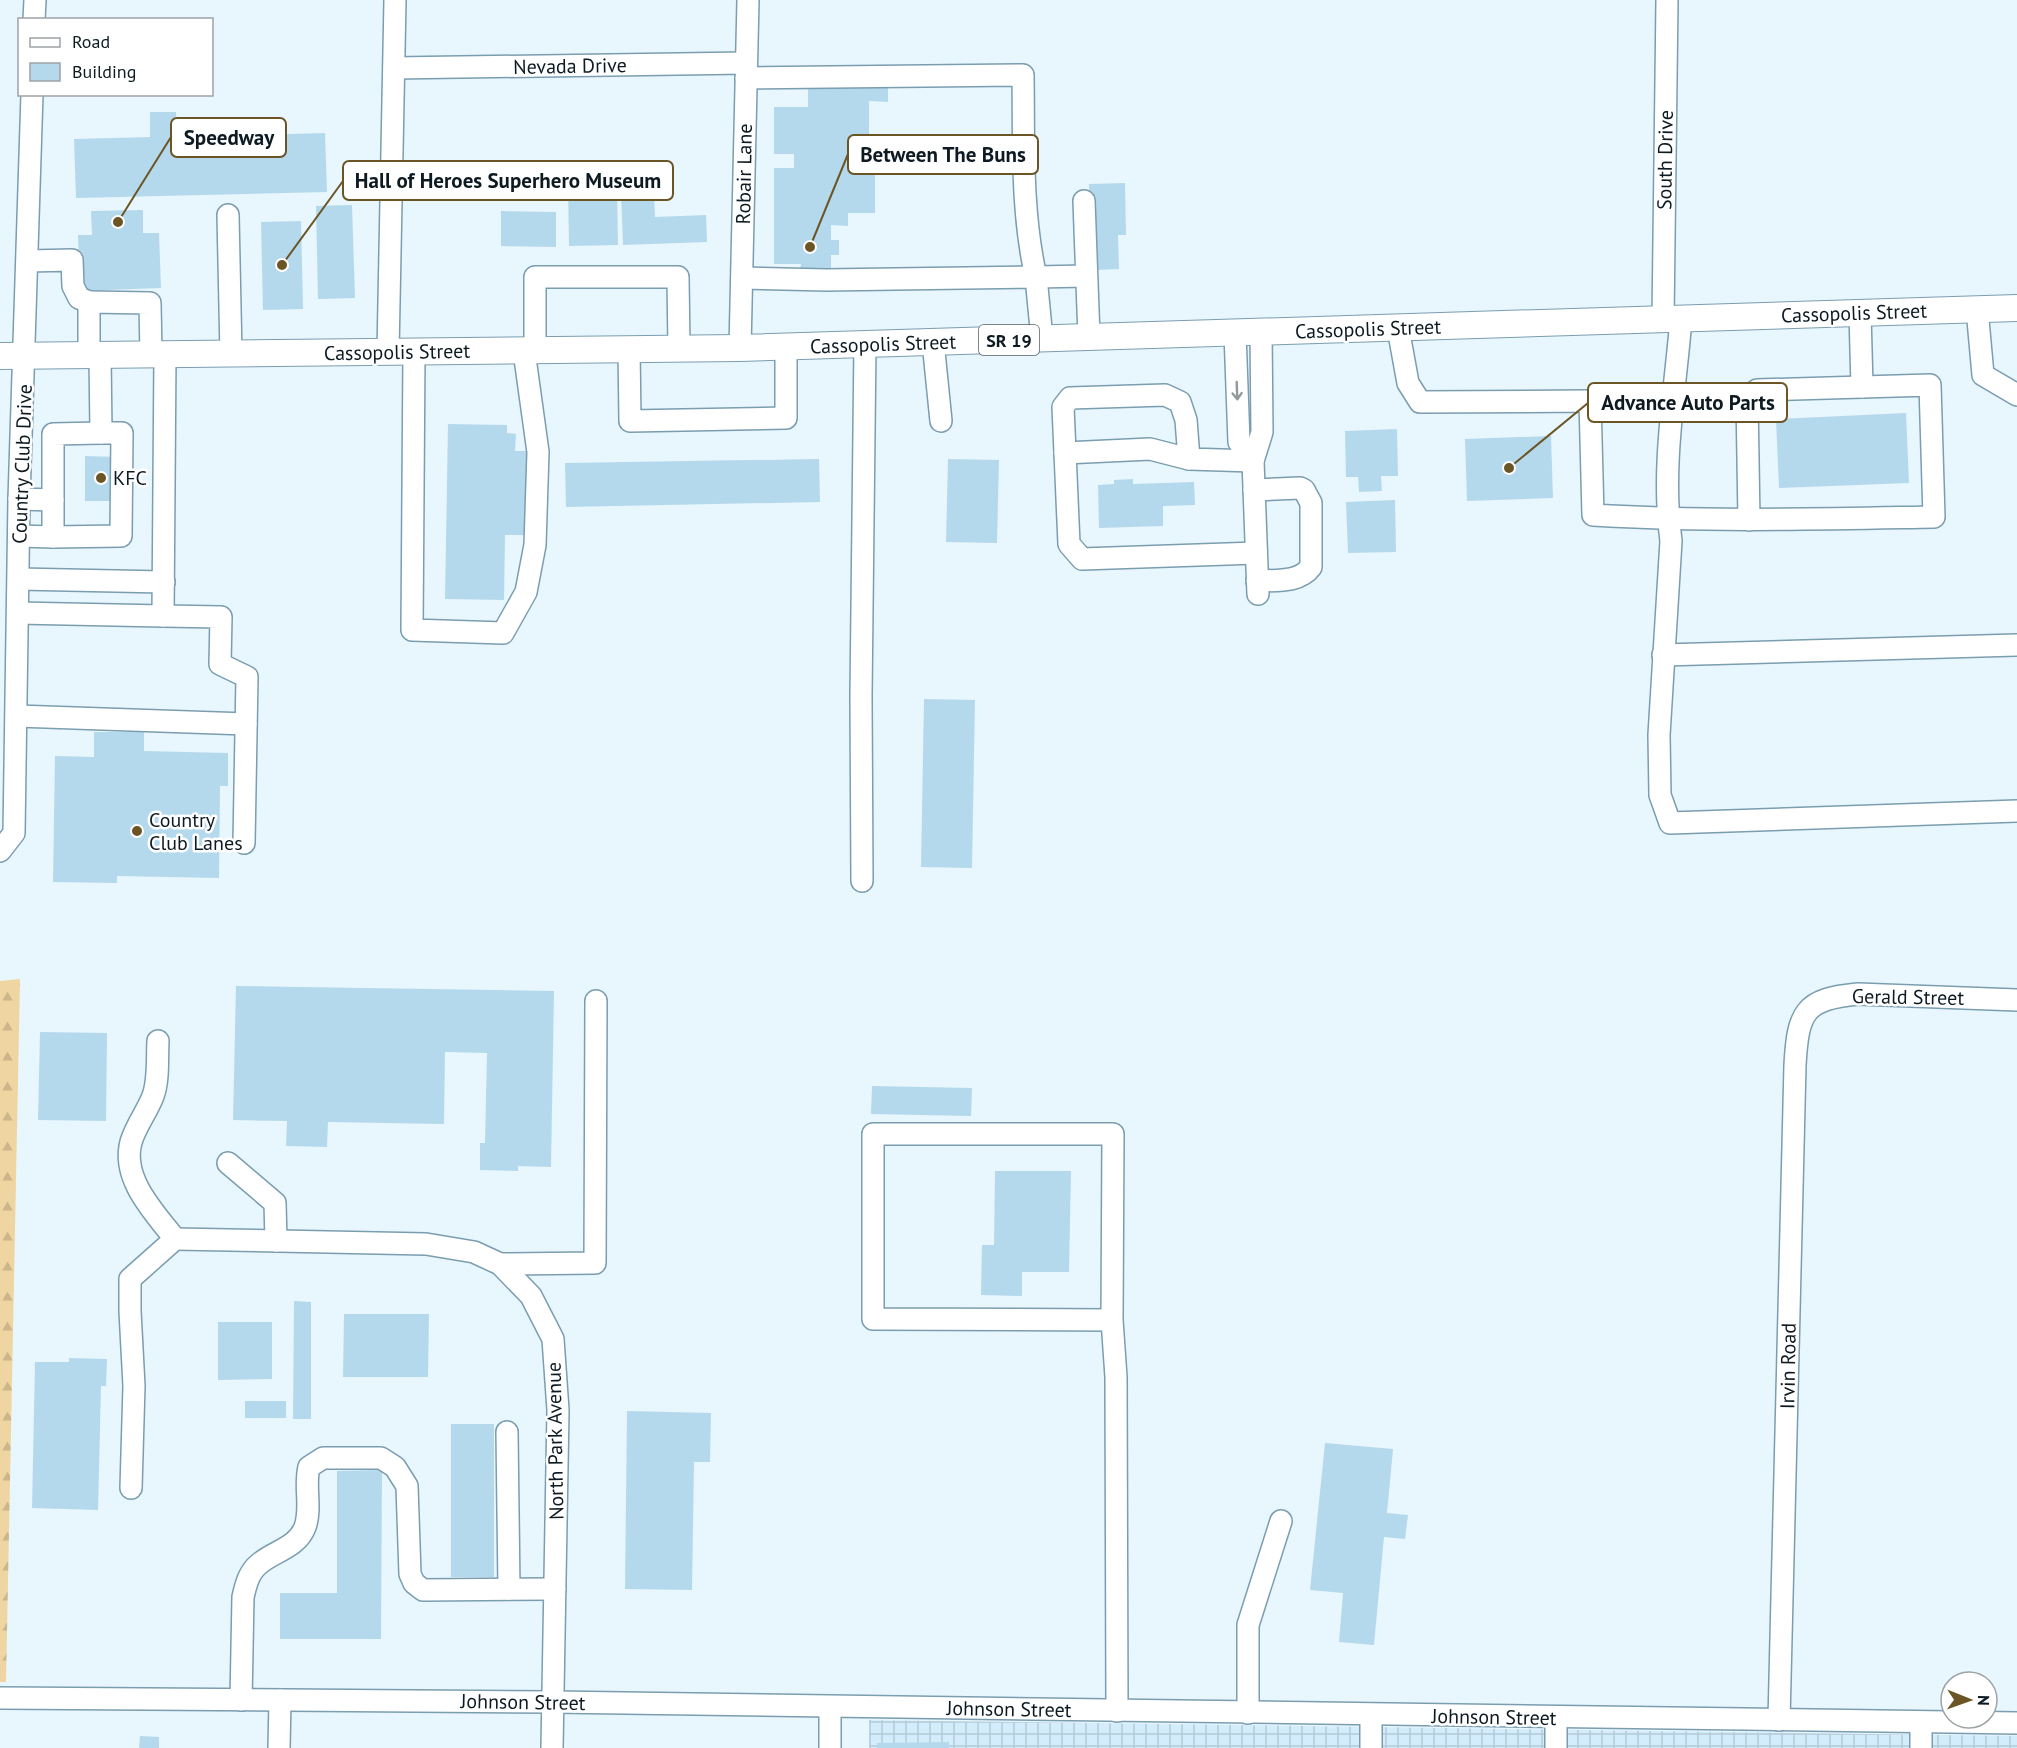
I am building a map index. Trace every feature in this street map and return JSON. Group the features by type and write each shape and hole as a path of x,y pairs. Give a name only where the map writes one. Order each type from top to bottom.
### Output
{"main road":[{"name":"Cassopolis Street","path":"13,356 740,348 2017,308"}],"street":[{"path":"34,18 35,0"},
{"path":"388,352 395,0"},
{"name":"Robair Lane","path":"740,348 748,0"},
{"name":"South Drive","path":"1667,0 1672,319 1668,519 1671,541 1659,735 1660,795 1670,823 2017,811"},
{"name":"Nevada Drive","path":"394,69 1023,75 1025,215 1029,248 1036,277"},
{"name":"Country Club Drive","path":"0,852 14,833 7,763 17,716 12,626 19,579 13,530 20,499 13,356 28,261 32,96"},
{"path":"1083,201 1089,337"},
{"path":"228,215 231,354"},
{"path":"28,261 72,260 74,285 79,298 89,302 150,303 158,354 163,616"},
{"path":"742,278 826,280 1086,276"},
{"path":"414,352 412,630 502,633 526,592 535,545 538,452 529,351 535,277 678,277 679,349"},
{"path":"1036,277 1042,339"},
{"path":"89,302 101,433"},
{"path":"1977,309 1983,375 2017,395"},
{"path":"1860,313 1862,387"},
{"path":"1398,328 1408,383 1420,402 1590,401 1593,515 1749,520 1934,517 1930,386 1757,390 1747,399 1749,520"},
{"path":"1254,490 1300,488 1304,490 1311,503 1311,567 1305,575 1257,587 1253,461 1262,432 1261,332"},
{"path":"1235,333 1239,442 1253,461"},
{"path":"933,342 941,422"},
{"path":"862,882 861,696 865,344"},
{"path":"629,349 630,421 786,418 786,346"},
{"path":"1189,459 1186,420 1180,402 1165,394 1070,398 1064,407 1069,544 1082,559 1256,553"},
{"path":"13,530 53,537 121,536 122,433 54,434 53,537"},
{"path":"1065,453 1150,449 1189,459 1253,461"},
{"path":"20,499 53,500"},
{"path":"19,579 164,582"},
{"path":"12,626 163,616 221,617 220,664 247,677 244,843"},
{"path":"1663,655 2017,645"},
{"path":"17,716 246,724"},
{"name":"Gerald Street","path":"1805,1012 1824,999 1858,994 2017,1000"},
{"path":"500,1264 594,1263 596,1001"},
{"name":"Irvin Road","path":"1779,1720 1796,1065 1797,1041 1805,1012"},
{"path":"131,1488 134,1386 130,1279 175,1239 146,1202 131,1171 129,1157 131,1143 153,1096 158,1041"},
{"path":"1112,1320 873,1319 873,1134 1113,1134 1112,1320 1116,1377 1118,1711"},
{"path":"228,1163 275,1203 276,1241"},
{"name":"North Park Avenue","path":"175,1239 426,1244 474,1252 500,1264 531,1296 553,1339 558,1410 552,1748"},
{"path":"507,1432 509,1589"},
{"path":"241,1700 243,1597 247,1580 259,1563 293,1544 305,1528 307,1475 309,1467 318,1460 381,1458 395,1467 407,1486 410,1574 414,1583 423,1590 555,1589"},
{"path":"1248,1713 1248,1625 1281,1521"},
{"name":"Johnson Street","path":"0,1698 553,1702 2017,1723"},
{"path":"279,1748 280,1700"},
{"path":"830,1707 830,1748"},
{"path":"1371,1715 1371,1748"},
{"path":"1556,1717 1556,1748"},
{"path":"1921,1722 1921,1748"}],"shaded area":[{"path":"869,1720 2017,1736 2017,1748 869,1748"}],"green space":[{"path":"20,979 6,1682 0,1682 0,981"}],"building":[{"path":"808,82 888,82 888,102 869,101 869,157 865,157 865,168 875,168 875,213 848,213 848,226 831,225 831,240 839,240 839,255 831,255 831,270 800,270 801,264 774,264 774,168 794,168 794,154 774,154 774,107 808,107"},
{"path":"150,112 176,112 177,137 325,133 327,192 76,198 74,139 150,137"},
{"path":"1125,183 1126,235 1118,235 1119,269 1096,270 1091,236 1089,184"},
{"path":"617,185 618,245 569,246 568,186"},
{"path":"654,193 655,217 706,215 707,242 623,245 621,194"},
{"path":"352,205 355,298 318,299 316,206"},
{"path":"143,210 143,233 159,233 161,288 80,291 78,235 92,235 91,211"},
{"path":"501,211 556,212 556,247 501,246"},
{"path":"301,221 303,309 263,310 261,222"},
{"path":"1906,413 1909,483 1779,488 1776,419"},
{"path":"448,424 507,425 507,433 516,434 515,451 531,451 530,535 505,535 504,600 445,599"},
{"path":"1397,429 1398,476 1381,476 1382,491 1359,492 1358,477 1346,477 1345,431"},
{"path":"1551,436 1553,498 1467,501 1465,439"},
{"path":"85,456 117,457 116,501 85,501"},
{"path":"819,459 820,502 566,507 565,463"},
{"path":"948,459 999,460 997,543 946,542"},
{"path":"1133,479 1133,484 1194,482 1195,505 1163,506 1163,526 1099,528 1098,485 1114,484 1114,480"},
{"path":"1395,500 1396,552 1348,553 1346,502"},
{"path":"924,699 975,700 972,868 921,867"},
{"name":"Country Club Lanes","path":"94,732 144,732 144,751 228,753 228,786 220,786 219,878 117,876 117,883 53,882 55,756 94,757"},
{"path":"236,986 554,991 551,1167 518,1166 518,1171 480,1170 480,1143 485,1143 487,1053 445,1052 444,1124 328,1122 327,1147 286,1146 287,1121 233,1120"},
{"path":"40,1032 107,1033 106,1121 38,1120"},
{"path":"872,1086 972,1088 971,1116 871,1114"},
{"path":"995,1171 1071,1171 1069,1272 1022,1272 1022,1296 981,1295 982,1245 994,1245"},
{"path":"294,1301 311,1302 311,1419 293,1419"},
{"path":"344,1314 429,1314 428,1377 343,1377"},
{"path":"218,1322 272,1322 272,1379 218,1380"},
{"path":"69,1358 107,1359 106,1386 101,1386 98,1510 32,1508 35,1362 69,1362"},
{"path":"245,1401 286,1401 286,1418 245,1418"},
{"path":"627,1411 711,1413 710,1462 694,1462 692,1590 625,1589"},
{"path":"451,1424 494,1424 494,1577 451,1577"},
{"path":"1325,1443 1393,1449 1387,1513 1408,1515 1405,1539 1384,1537 1374,1645 1339,1642 1343,1593 1310,1590"},
{"path":"382,1470 381,1639 280,1639 280,1593 337,1593 337,1471"},
{"path":"140,1736 159,1737 159,1748 139,1748"},
{"path":"949,1742 949,1748 877,1748 877,1743"}],"place":[{"name":"Speedway","path":"118,222"},
{"name":"Between The Buns","path":"810,247"},
{"name":"Hall of Heroes Superhero Museum","path":"282,265"},
{"name":"Advance Auto Parts","path":"1509,468"},
{"name":"KFC","path":"101,478"},
{"name":"Country Club Lanes","path":"137,831"}]}
